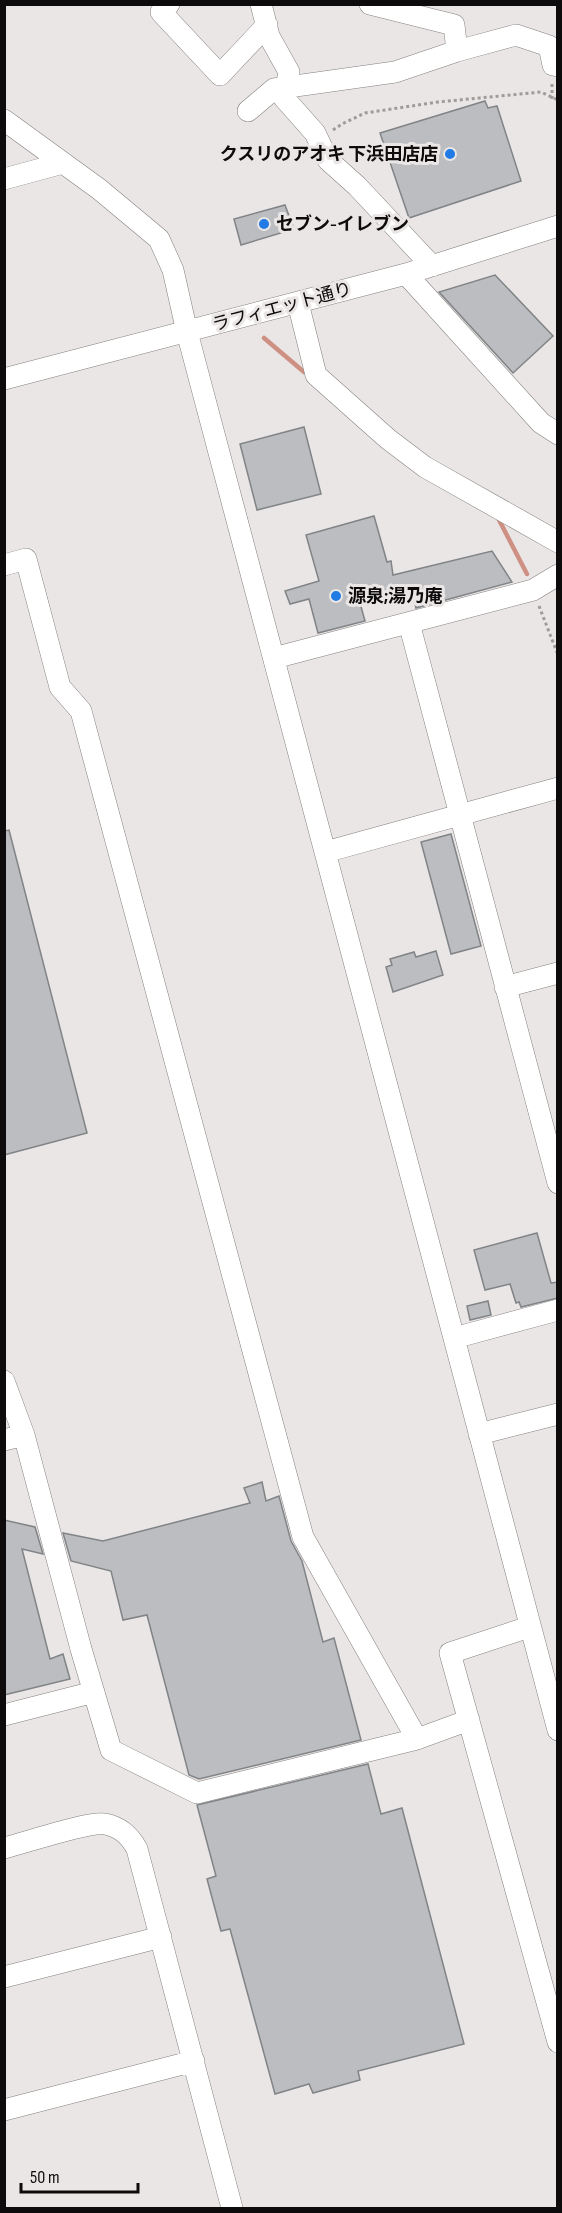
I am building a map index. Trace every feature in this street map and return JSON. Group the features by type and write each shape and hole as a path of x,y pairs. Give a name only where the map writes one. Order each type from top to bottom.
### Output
{"street":[{"path":"169,4 161,12 219,75 267,26"},
{"path":"261,4 269,36 289,72 284,98 315,133 328,160 357,186 432,266"},
{"path":"370,4 454,26 457,51"},
{"path":"248,111 274,89 395,72 457,51 516,35 549,45 553,65 558,66"},
{"path":"4,120 99,189 159,239 167,253 529,1627 554,1704 558,1730"},
{"path":"4,179 63,163"},
{"name":"ラフィエット通り","path":"4,379 406,274 558,226"},
{"path":"406,274 541,423 558,434"},
{"path":"298,303 316,375 388,439 425,467 558,542"},
{"path":"4,565 26,559 60,687 81,711 303,1537 417,1739"},
{"path":"274,658 533,590 558,575"},
{"path":"409,623 558,1183"},
{"path":"325,852 558,788"},
{"path":"505,987 558,973"},
{"path":"454,1338 558,1310"},
{"path":"4,1381 14,1438 111,1750 197,1793 417,1739 469,1720"},
{"path":"479,1434 558,1414"},
{"path":"529,1627 450,1653 558,2042"},
{"path":"4,1715 94,1692"},
{"path":"4,1848 81,1827 103,1824 129,1836 137,1849 232,2208"},
{"path":"4,1977 161,1936"},
{"path":"4,2110 194,2061"}],"path":[{"path":"319,140 342,123 365,114 438,102 541,92 558,100"},
{"path":"533,590 558,655"}],"building":[{"name":"クスリのアオキ 下浜田店店","path":"485,101 488,108 497,106 521,181 409,218 380,133"},
{"name":"セブン-イレブン","path":"285,205 294,229 241,245 234,219"},
{"path":"495,275 553,336 513,373 439,292"},
{"path":"304,427 321,494 257,510 240,444"},
{"path":"374,516 387,562 391,561 393,575 492,551 512,582 416,608 411,590 360,603 365,621 318,633 309,599 290,604 285,591 319,581 306,535"},
{"path":"9,830 87,1133 4,1155 4,831"},
{"path":"451,834 481,946 451,954 421,842"},
{"path":"436,951 443,975 393,992 386,967 392,965 390,959 414,952 416,957"},
{"path":"537,1233 551,1283 558,1282 558,1298 521,1307 519,1302 516,1303 510,1284 485,1290 474,1250"},
{"path":"488,1301 491,1315 470,1320 467,1306"},
{"path":"262,1482 266,1501 279,1496 291,1541 302,1561 323,1642 334,1638 361,1740 199,1779 189,1775 147,1615 123,1620 111,1571 71,1561 63,1533 103,1541 250,1503 244,1488"},
{"path":"4,1520 35,1527 43,1554 22,1549 50,1659 63,1654 70,1679 4,1695"},
{"path":"368,1764 381,1814 402,1808 464,2044 358,2071 360,2080 313,2093 309,2084 275,2094 230,1929 221,1931 207,1879 216,1876 197,1805"}],"waterway":[{"path":"264,338 304,372"},
{"path":"498,518 527,574"}],"place":[{"name":"クスリのアオキ 下浜田店店","path":"450,154"},
{"name":"セブン-イレブン","path":"264,224"},
{"name":"源泉;湯乃庵","path":"336,596"}]}
